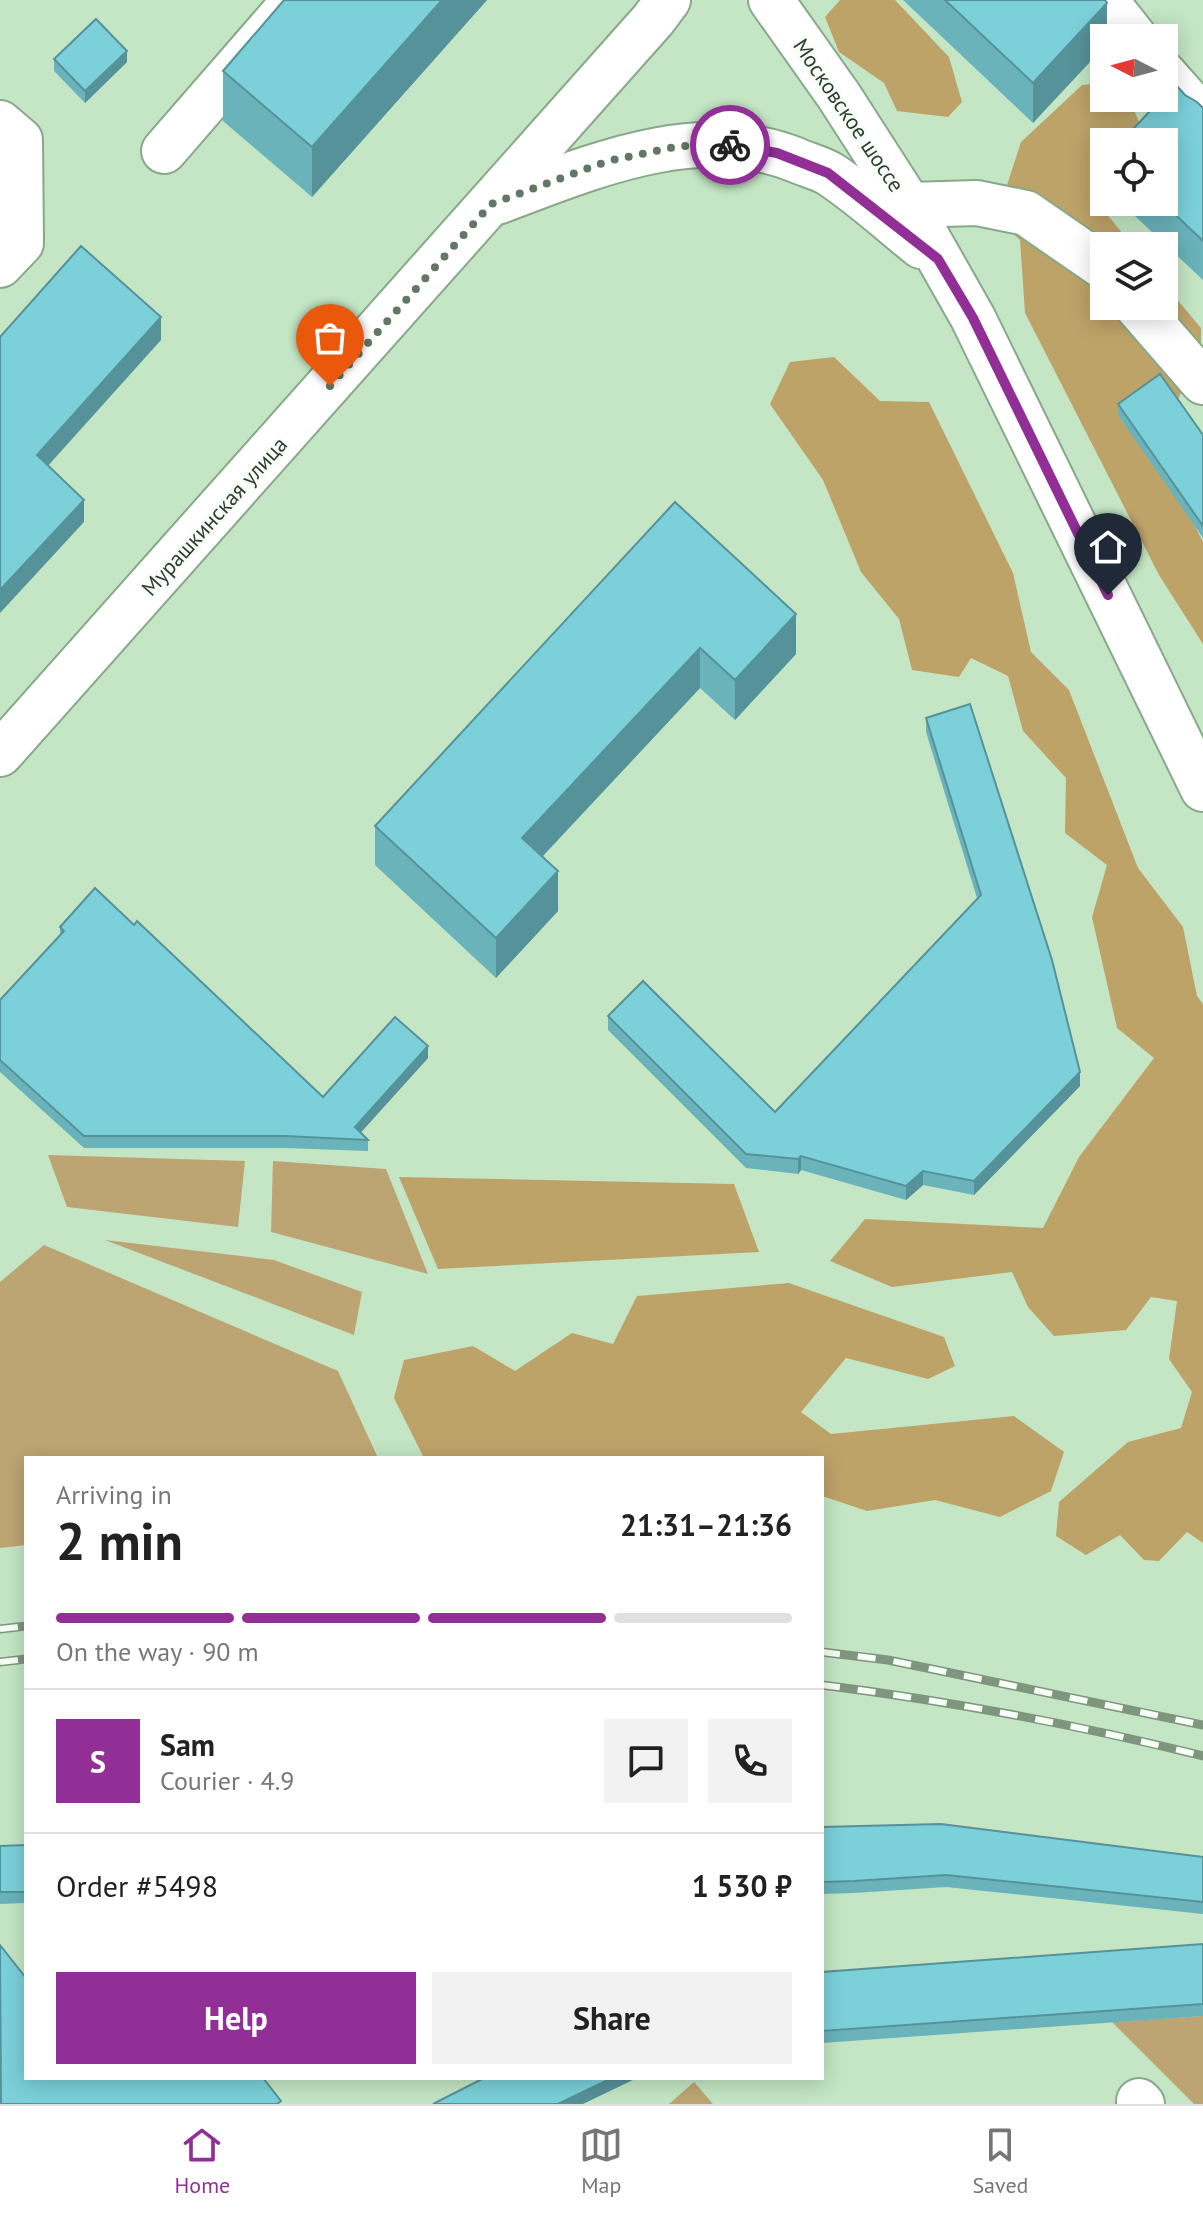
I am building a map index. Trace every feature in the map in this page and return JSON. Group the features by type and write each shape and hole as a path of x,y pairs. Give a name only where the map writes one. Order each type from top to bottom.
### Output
{"main road":[{"path":"164,151 295,0"},
{"name":"Мурашкинская улица","path":"0,754 491,204 668,0"},
{"name":"Московское шоссе","path":"771,0 839,96 909,205 973,318 1203,789"},
{"path":"1105,0 1124,24"},
{"path":"1178,90 1203,118"},
{"path":"0,123 20,140 21,213 21,243 0,265"},
{"name":"Мурашкинская улица","path":"491,204 608,161 679,146 728,145 777,153 828,173 938,259"},
{"path":"909,205 977,203 1026,213 1090,257"},
{"path":"1149,320 1203,382"}],"shaded area":[{"path":"840,0 895,0 949,57 962,102 948,117 897,111 884,83 839,52 825,17"},
{"path":"1090,84 1090,112 1135,112 1142,128 1090,128 1090,216 1108,216 1121,232 1090,232 1090,320 1178,320 1178,301 1201,328 1201,357 1168,417 1144,425 1203,542 1203,644 1159,575 1025,313 1020,240 996,219 1021,142 1082,85"},
{"path":"834,357 880,401 929,402 1013,573 1031,652 1069,690 1138,868 1183,927 1197,996 1203,1004 1203,1543 1187,1532 1159,1561 1144,1560 1120,1535 1086,1555 1056,1536 1059,1502 1128,1442 1181,1428 1192,1392 1169,1359 1177,1301 1151,1297 1126,1330 1054,1336 1028,1307 1012,1272 892,1287 830,1261 865,1219 1043,1228 1079,1157 1154,1058 1117,1028 1092,917 1107,865 1065,833 1066,778 1023,731 1008,676 971,658 959,677 912,670 899,619 861,572 823,480 770,404 790,362"},
{"path":"48,1155 245,1161 238,1227 67,1207"},
{"path":"273,1161 386,1169 428,1274 271,1232"},
{"path":"399,1177 734,1184 759,1252 438,1269"},
{"path":"105,1240 274,1260 362,1292 354,1335"},
{"path":"44,1245 338,1371 377,1456 24,1456 24,1545 0,1548 0,1282"},
{"path":"789,1283 944,1337 955,1366 928,1379 846,1358 801,1412 831,1434 1014,1416 1064,1452 1051,1491 1000,1517 935,1500 867,1511 824,1497 824,1456 423,1456 394,1398 404,1360 473,1346 515,1371 572,1333 613,1344 637,1296"},
{"path":"1203,2016 1203,2104 1194,2104 1112,2022"},
{"path":"694,2082 713,2104 669,2104"}],"building":[{"path":"284,0 442,0 312,147 223,71"},
{"path":"945,0 1105,0 1107,3 1033,83"},
{"path":"96,19 127,51 85,91 54,59"},
{"path":"1178,87 1203,108 1203,241 1177,216 1178,128 1134,128 1149,112 1178,112"},
{"path":"81,246 161,317 37,455 84,500 0,590 0,337"},
{"path":"1160,374 1203,435 1203,526 1118,404"},
{"path":"675,502 796,614 735,680 700,648 522,838 558,871 496,938 375,826"},
{"path":"970,704 1052,960 1080,1072 974,1181 923,1171 906,1186 801,1156 798,1159 746,1154 608,1016 643,981 775,1112 981,895 926,718"},
{"path":"95,888 134,925 137,921 323,1097 395,1017 428,1046 355,1127 368,1140 285,1136 84,1136 0,1060 0,1000 64,931 60,927"},
{"path":"941,1824 1203,1857 1203,1902 946,1875 824,1882 824,1827"},
{"path":"24,1845 24,1892 0,1892 0,1846"},
{"path":"1203,1944 1203,2004 824,2031 824,1972"},
{"path":"0,1945 24,1975 24,2080 265,2080 281,2101 277,2104 1,2104"},
{"path":"480,2080 608,2080 558,2104 433,2104"}],"railway":[{"path":"0,1629 24,1626"},
{"path":"824,1652 888,1660 1203,1725"},
{"path":"0,1662 24,1659"},
{"path":"824,1685 1014,1715 1203,1756"}],"way so far":[{"path":"330,386 491,204 608,161 679,146 730,145"}],"route":[{"path":"730,145 777,153 828,173 938,259 973,318 1108,595"}]}
